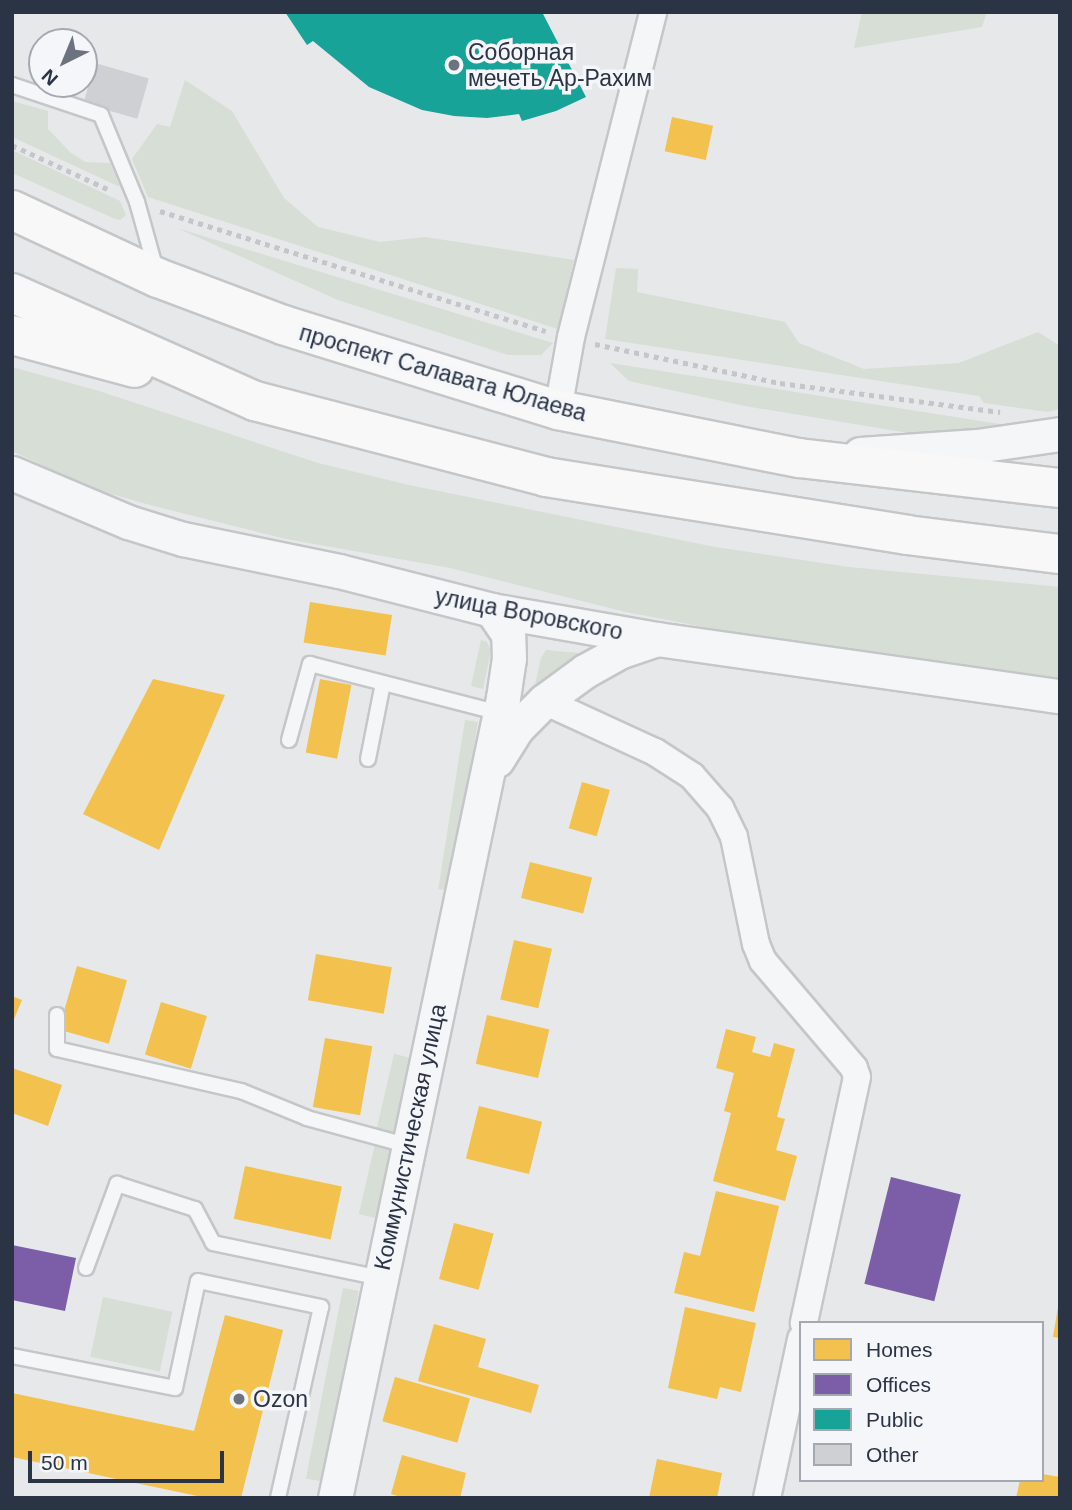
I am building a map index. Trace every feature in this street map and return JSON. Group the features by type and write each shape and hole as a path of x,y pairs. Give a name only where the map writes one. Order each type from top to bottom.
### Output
{"main road":[{"name":"проспект Салавата Юлаева","path":"12,210 158,278 283,326 558,410 799,458 1060,488"},
{"path":"12,293 255,401"},
{"path":"12,335 546,477 907,535 1060,554"}],"street":[{"path":"558,410 571,337 653,12"},
{"path":"799,458 977,446 1060,434"},
{"name":"улица Воровского","path":"12,473 128,522 183,539 339,571 492,610 657,639 1060,696"},
{"name":"Коммунистическая улица","path":"335,1498 509,658 508,634 492,610"},
{"name":"Коммунистическая улица","path":"485,777 518,727 544,701 585,671 619,652 657,639"},
{"path":"544,701 655,752 692,776 720,808 734,837 755,944 763,961 854,1068 856,1077 804,1321"},
{"path":"767,1498 799,1348"}],"lane":[{"path":"12,85 101,116 137,202 158,278"},
{"path":"289,740 310,664 499,713"},
{"path":"368,759 383,683"},
{"path":"57,1015 57,1049 241,1091 307,1118 410,1146"},
{"path":"86,1268 117,1184 195,1209 213,1243 380,1278"},
{"path":"12,1356 175,1388 198,1281 321,1307 278,1498"}],"path":[{"path":"12,145 177,218 497,318 621,351 780,383 1005,412"}],"shaded area":[{"path":"862,12 987,12 982,27 854,48"},
{"path":"185,80 232,111 284,198 318,227 380,242 425,237 574,260 558,329 148,197 132,159 157,124 170,127"},
{"path":"12,101 48,111 48,129 71,153 85,162 110,163 120,187 12,137"},
{"path":"12,150 120,201 126,215 120,220 113,218 12,173"},
{"path":"177,228 553,343 541,355 508,355 338,300"},
{"path":"616,268 638,269 637,292 785,322 799,343 864,369 959,363 1038,332 1060,346 1060,409 1047,412 984,403 979,396 605,339"},
{"path":"610,363 1006,425 979,431 921,435 745,406 629,381"},
{"path":"12,367 99,391 318,463 409,485 715,547 849,567 1060,587 1060,681 751,636 626,612 450,568 286,539 94,489 12,451"},
{"path":"481,640 487,642 491,651 483,689 471,686"},
{"path":"546,650 600,655 533,694 541,658"},
{"path":"465,720 478,722 451,891 438,889"},
{"path":"394,1054 412,1058 394,1133 377,1129"},
{"path":"375,1144 392,1148 375,1218 359,1214"},
{"path":"343,1288 359,1291 322,1481 306,1478"},
{"path":"103,1297 172,1312 160,1371 90,1357"}],"building: Homes":[{"path":"672,117 713,126 706,160 665,151"},
{"path":"310,602 392,615 386,655 304,642"},
{"path":"153,679 225,695 159,850 83,814"},
{"path":"320,679 351,685 337,759 306,753"},
{"path":"582,782 610,790 597,836 569,828"},
{"path":"530,862 592,877 583,913 521,898"},
{"path":"514,940 552,949 538,1008 500,999"},
{"path":"316,954 392,967 384,1014 308,1000"},
{"path":"77,966 127,980 109,1044 59,1029"},
{"path":"12,996 22,1000 12,1024"},
{"path":"161,1002 207,1016 191,1069 145,1055"},
{"path":"487,1015 549,1029 538,1078 476,1064"},
{"path":"726,1029 756,1037 752,1052 770,1057 774,1043 795,1049 777,1117 785,1119 776,1150 797,1156 785,1201 713,1181 731,1113 724,1111 734,1073 716,1068"},
{"path":"325,1038 372,1046 360,1115 313,1107"},
{"path":"12,1068 62,1085 48,1126 12,1113"},
{"path":"479,1106 542,1122 529,1174 466,1158"},
{"path":"245,1166 342,1187 331,1239 234,1219"},
{"path":"716,1191 779,1206 754,1312 674,1293 684,1252 700,1256"},
{"path":"454,1223 494,1234 479,1290 439,1279"},
{"path":"685,1307 756,1323 741,1392 720,1387 717,1399 668,1388"},
{"path":"1060,1307 1060,1338 1053,1337"},
{"path":"225,1315 283,1330 241,1498 207,1498 12,1457 12,1393 194,1431"},
{"path":"434,1324 486,1339 478,1367 539,1385 531,1413 418,1381"},
{"path":"395,1377 470,1398 457,1443 382,1421"},
{"path":"402,1455 466,1473 460,1498 404,1498 391,1494"},
{"path":"657,1459 722,1473 717,1498 649,1498"},
{"path":"1044,1474 1060,1477 1060,1498 1016,1498 1020,1482 1044,1482"}],"building: Offices":[{"path":"891,1177 961,1194 934,1301 864,1284"},
{"path":"12,1245 76,1258 65,1311 12,1300"}],"building: Public":[{"name":"Соборная мечеть Ар-Рахим","path":"285,12 542,12 586,97 556,111 522,121 519,114 487,118 422,110 369,87 313,41 307,45"}],"building: Other":[{"path":"98,64 149,78 137,119 83,103 85,98 98,98"}],"place":[{"name":"Соборная мечеть Ар-Рахим","path":"454,65"},
{"name":"Ozon","path":"239,1399"}]}
